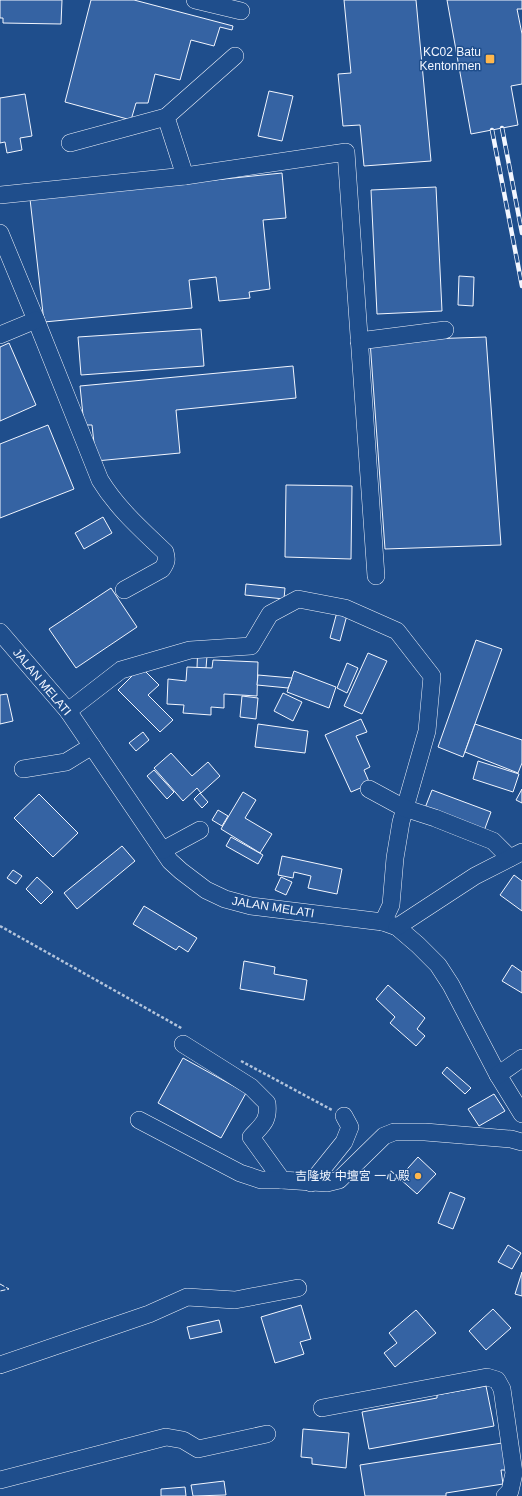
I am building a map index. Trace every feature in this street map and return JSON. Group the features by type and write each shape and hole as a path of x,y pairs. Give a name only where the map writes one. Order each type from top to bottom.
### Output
{"street":[{"path":"195,0 241,12"},
{"path":"70,143 166,117 236,56"},
{"path":"166,117 186,176"},
{"path":"0,195 186,176 346,152 376,576"},
{"path":"0,233 100,480 109,496 125,515 165,552 167,558 162,569 124,590"},
{"path":"0,335 36,320"},
{"path":"359,341 445,330"},
{"path":"68,711 121,670 190,650 250,646 270,614 298,599 345,608 398,631 432,676 427,731 404,808 395,858 390,925"},
{"name":"JALAN MELATI","path":"0,632 68,711 170,861 206,890 225,899 251,906 390,925"},
{"path":"23,769 66,762 92,746"},
{"path":"369,789 404,808 435,818 492,841 516,855"},
{"path":"163,850 200,830"},
{"path":"390,925 475,876 516,855"},
{"path":"390,925 418,945 438,965 451,985 498,1075 522,1114"},
{"path":"183,1037 251,1087 267,1103 268,1113 266,1122 251,1137 282,1180"},
{"path":"498,1075 522,1058"},
{"path":"311,1183 344,1142 350,1127 344,1116"},
{"path":"139,1120 240,1173 261,1180 282,1180 311,1183 327,1183 339,1180 384,1136 394,1132 425,1132 511,1139 522,1142"},
{"path":"0,1365 150,1314 187,1297 235,1300 298,1288"},
{"path":"322,1408 487,1377 497,1380 502,1389 514,1473 510,1491 506,1496"},
{"path":"0,1480 166,1437 183,1440 198,1449 267,1434"}],"path":[{"path":"0,926 183,1037"},
{"path":"239,1059 344,1116"}],"building":[{"path":"0,0 62,0 61,24 3,23 3,18 0,18"},
{"path":"91,0 134,0 233,26 232,30 220,27 214,46 191,40 180,80 155,74 148,103 136,103 131,120 65,102"},
{"path":"344,0 416,0 431,161 364,166 360,125 343,126 338,74 351,73"},
{"name":"KC02 Batu Kentonmen","path":"447,0 522,0 522,9 517,9 522,34 522,84 511,86 518,125 471,134"},
{"path":"269,91 293,96 282,141 258,136"},
{"path":"25,94 32,136 20,138 22,150 7,153 5,142 0,143 0,98"},
{"path":"282,173 286,218 263,220 270,289 249,292 250,298 219,301 216,277 189,280 192,308 44,322 30,199"},
{"path":"436,187 442,311 377,314 371,190"},
{"path":"459,276 474,277 473,306 458,305"},
{"path":"201,329 204,366 81,375 78,337"},
{"path":"486,337 501,545 385,549 370,341"},
{"path":"9,343 36,405 0,421 0,347"},
{"path":"293,366 296,398 176,410 180,453 96,461 92,425 84,425 80,386"},
{"path":"48,425 74,489 0,518 0,444"},
{"path":"286,485 352,486 351,559 285,557"},
{"path":"103,517 112,533 84,549 75,533"},
{"path":"246,584 285,588 284,599 245,595"},
{"path":"111,588 137,627 76,668 49,629"},
{"path":"337,612 347,615 340,641 330,638"},
{"path":"476,640 502,649 463,757 438,747"},
{"path":"198,643 208,644 206,668 197,668"},
{"path":"368,653 387,661 362,714 344,706"},
{"path":"213,660 258,662 257,696 224,694 224,708 211,707 211,715 183,713 184,705 167,704 168,679 186,681 187,667 212,668"},
{"path":"347,663 358,668 347,693 337,688"},
{"path":"141,667 159,685 148,695 173,720 160,732 118,690"},
{"path":"294,671 336,687 329,708 287,692"},
{"path":"258,675 292,678 288,688 257,685"},
{"path":"283,693 302,702 293,721 274,711"},
{"path":"7,694 13,721 0,724 0,695"},
{"path":"242,696 258,698 256,719 240,717"},
{"path":"361,719 367,732 356,736 370,767 364,770 370,784 351,792 325,735"},
{"path":"258,724 308,731 305,753 255,747"},
{"path":"475,724 522,740 522,763 518,773 465,752"},
{"path":"143,732 149,740 136,751 129,743"},
{"path":"171,753 192,776 208,762 220,776 201,793 197,788 183,801 154,768"},
{"path":"478,761 519,774 513,792 473,779"},
{"path":"154,770 174,792 167,799 147,776"},
{"path":"522,789 522,803 516,800"},
{"path":"432,790 491,812 484,831 425,808"},
{"path":"243,792 256,800 245,818 272,834 260,853 221,829"},
{"path":"200,793 208,802 202,808 194,799"},
{"path":"39,794 78,833 53,857 14,818"},
{"path":"218,810 228,816 222,826 212,820"},
{"path":"231,837 263,855 258,864 226,846"},
{"path":"122,846 135,861 77,909 64,893"},
{"path":"282,856 342,869 337,894 308,888 311,876 294,872 293,878 278,875"},
{"path":"13,870 22,876 16,884 7,878"},
{"path":"514,875 522,881 522,911 500,895"},
{"path":"37,877 53,892 41,904 26,889"},
{"path":"281,877 292,882 286,895 275,890"},
{"path":"144,906 197,938 188,952 179,946 176,950 133,924"},
{"path":"244,961 275,967 274,974 307,980 304,1000 240,989"},
{"path":"512,965 522,972 522,993 502,981"},
{"path":"388,985 425,1018 417,1029 425,1036 416,1046 390,1023 395,1017 376,999"},
{"path":"183,1058 246,1093 221,1138 158,1103"},
{"path":"447,1067 471,1088 465,1094 442,1073"},
{"path":"494,1094 505,1111 479,1126 468,1109"},
{"name":"吉隆坡 中壇宮 一心殿","path":"418,1157 436,1174 417,1194 399,1178"},
{"path":"450,1192 465,1198 453,1229 438,1223"},
{"path":"508,1245 521,1253 512,1269 498,1262"},
{"path":"522,1272 522,1296 515,1294"},
{"path":"301,1305 311,1339 300,1342 304,1354 275,1363 261,1317"},
{"path":"493,1309 511,1328 486,1350 469,1331"},
{"path":"416,1310 436,1333 395,1367 384,1353 397,1343 389,1333"},
{"path":"219,1320 222,1332 190,1339 187,1327"},
{"path":"486,1386 494,1426 369,1449 362,1412 437,1398 437,1395"},
{"path":"303,1429 349,1433 346,1468 312,1464 312,1458 301,1457"},
{"path":"502,1443 506,1470 501,1470 503,1484 446,1493 446,1496 365,1496 360,1465"},
{"path":"224,1481 226,1495 193,1496 191,1485"},
{"path":"185,1487 186,1496 161,1496 161,1489"}],"railway":[{"path":"502,128 522,233"},
{"path":"492,130 522,286"}],"fence":[{"path":"0,1284 9,1289 0,1291"}],"place":[{"name":"KC02 Batu Kentonmen","path":"490,59"},
{"name":"吉隆坡 中壇宮 一心殿","path":"418,1176"}]}
